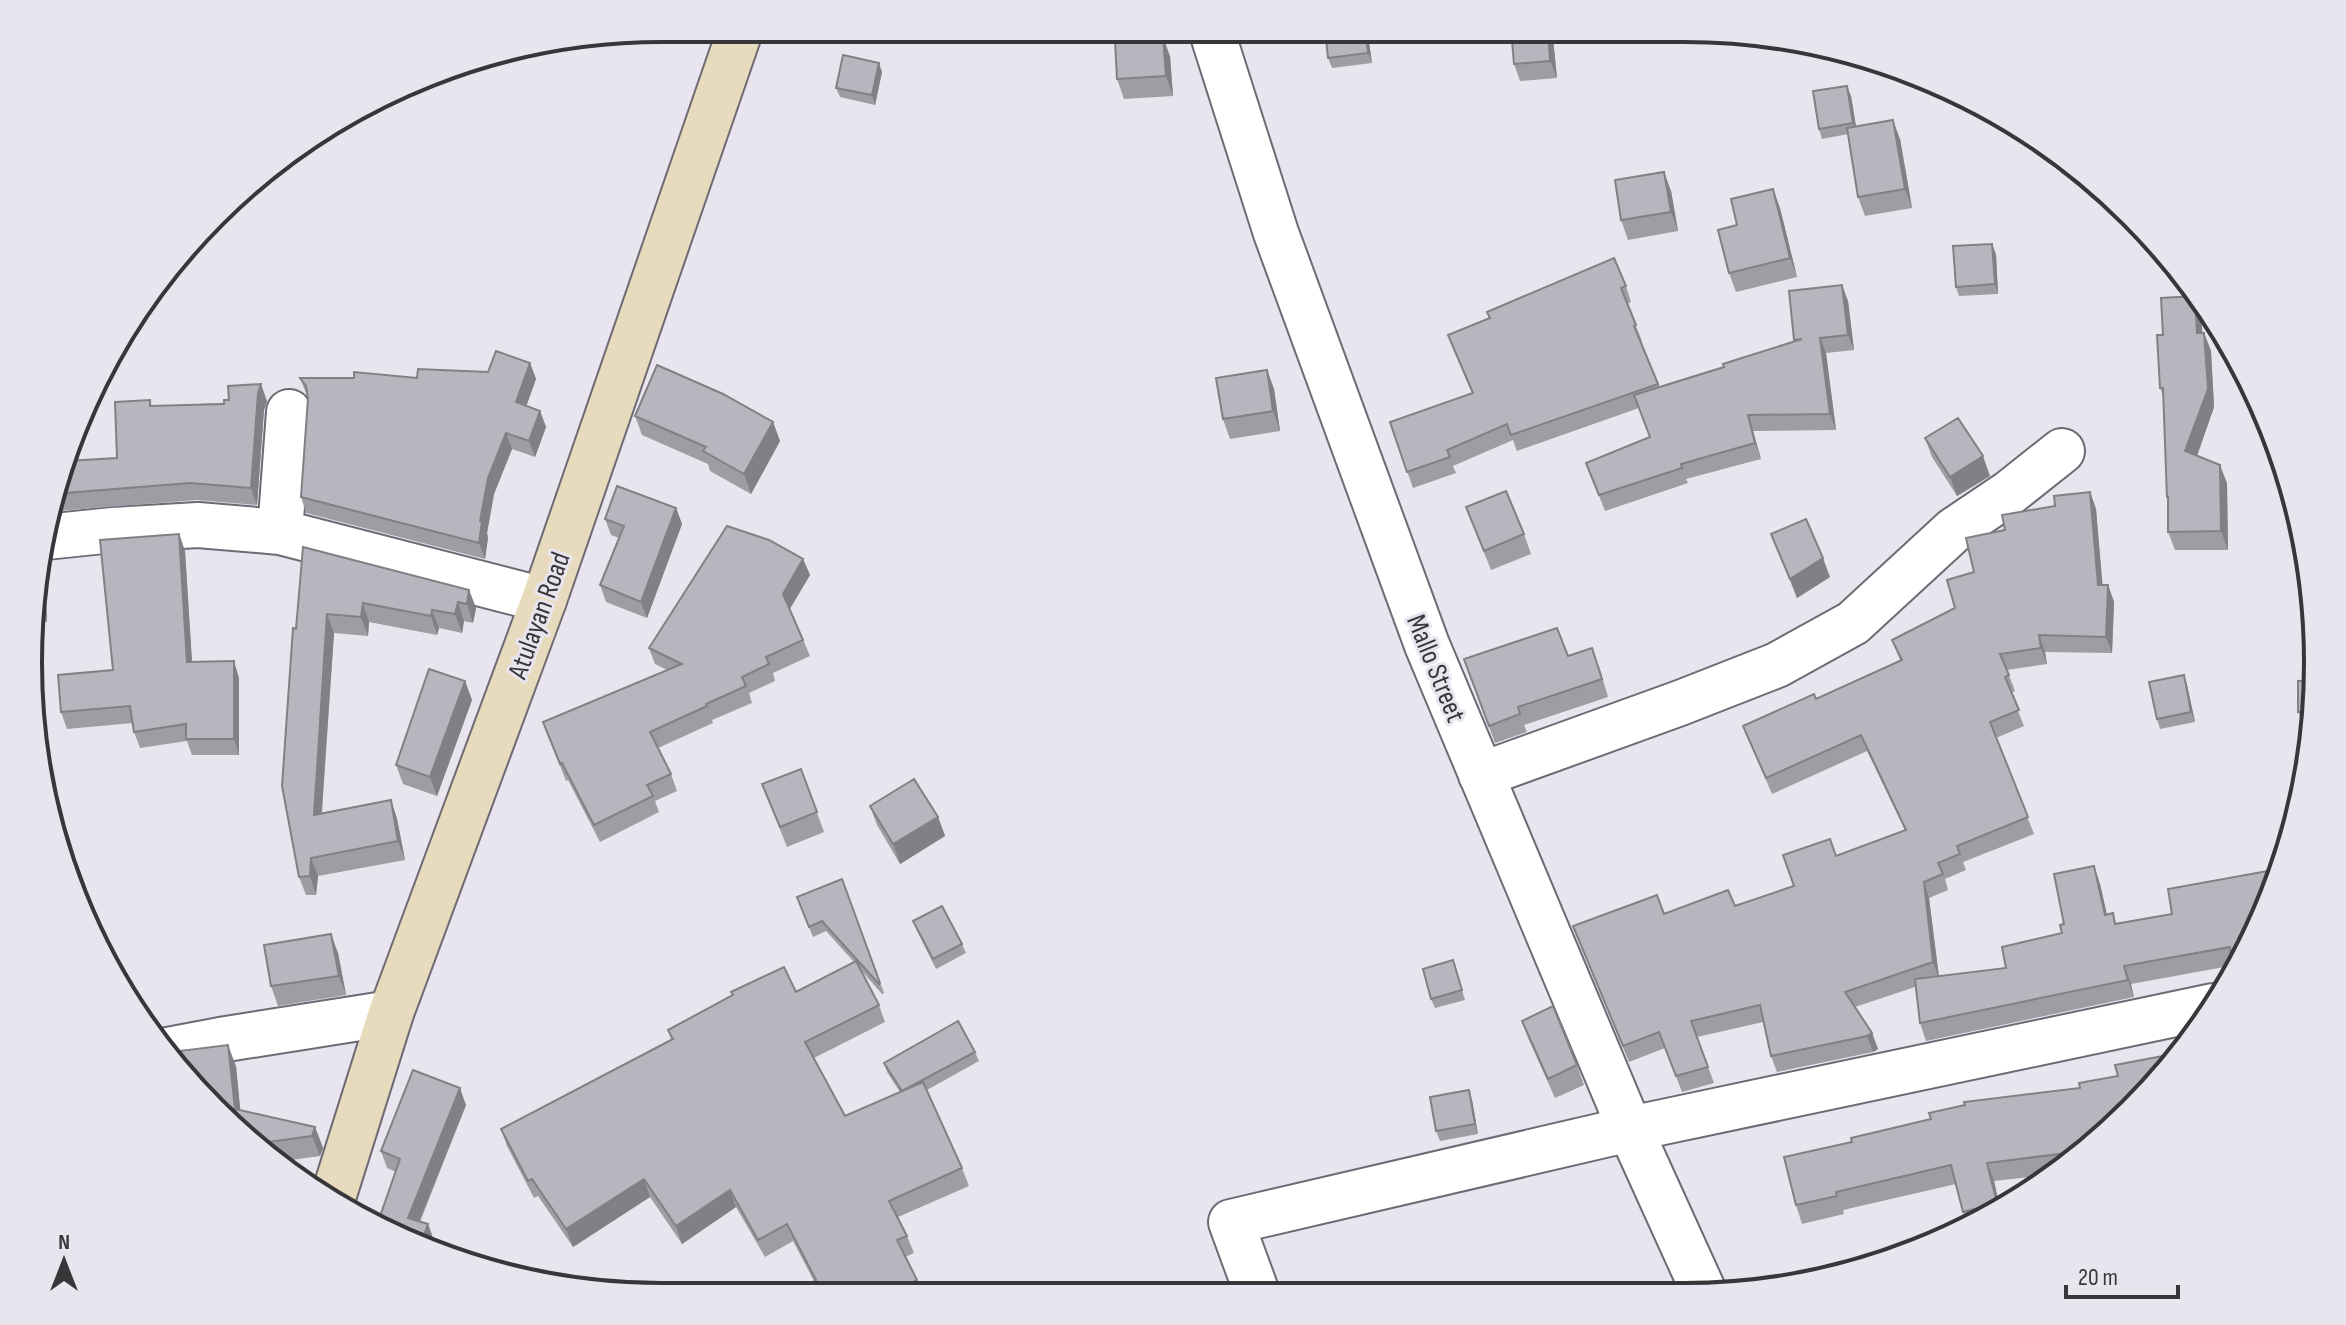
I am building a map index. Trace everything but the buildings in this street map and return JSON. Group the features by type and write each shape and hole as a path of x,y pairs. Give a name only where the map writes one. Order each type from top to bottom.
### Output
{"main road":[{"name":"Atulayan Road","path":"336,1189 391,1013 544,600 736,42"}],"street":[{"name":"Mallo Street","path":"1215,42 1276,233 1427,645 1630,1129 1700,1283"},
{"path":"280,532 289,412"},
{"path":"1481,775 1777,665 1853,623 1954,530 2009,493 2062,451"},
{"path":"55,536 198,525 280,532 544,600"},
{"path":"1253,1283 1231,1222 1630,1129 2197,1009"},
{"path":"177,1048 391,1013"}]}
